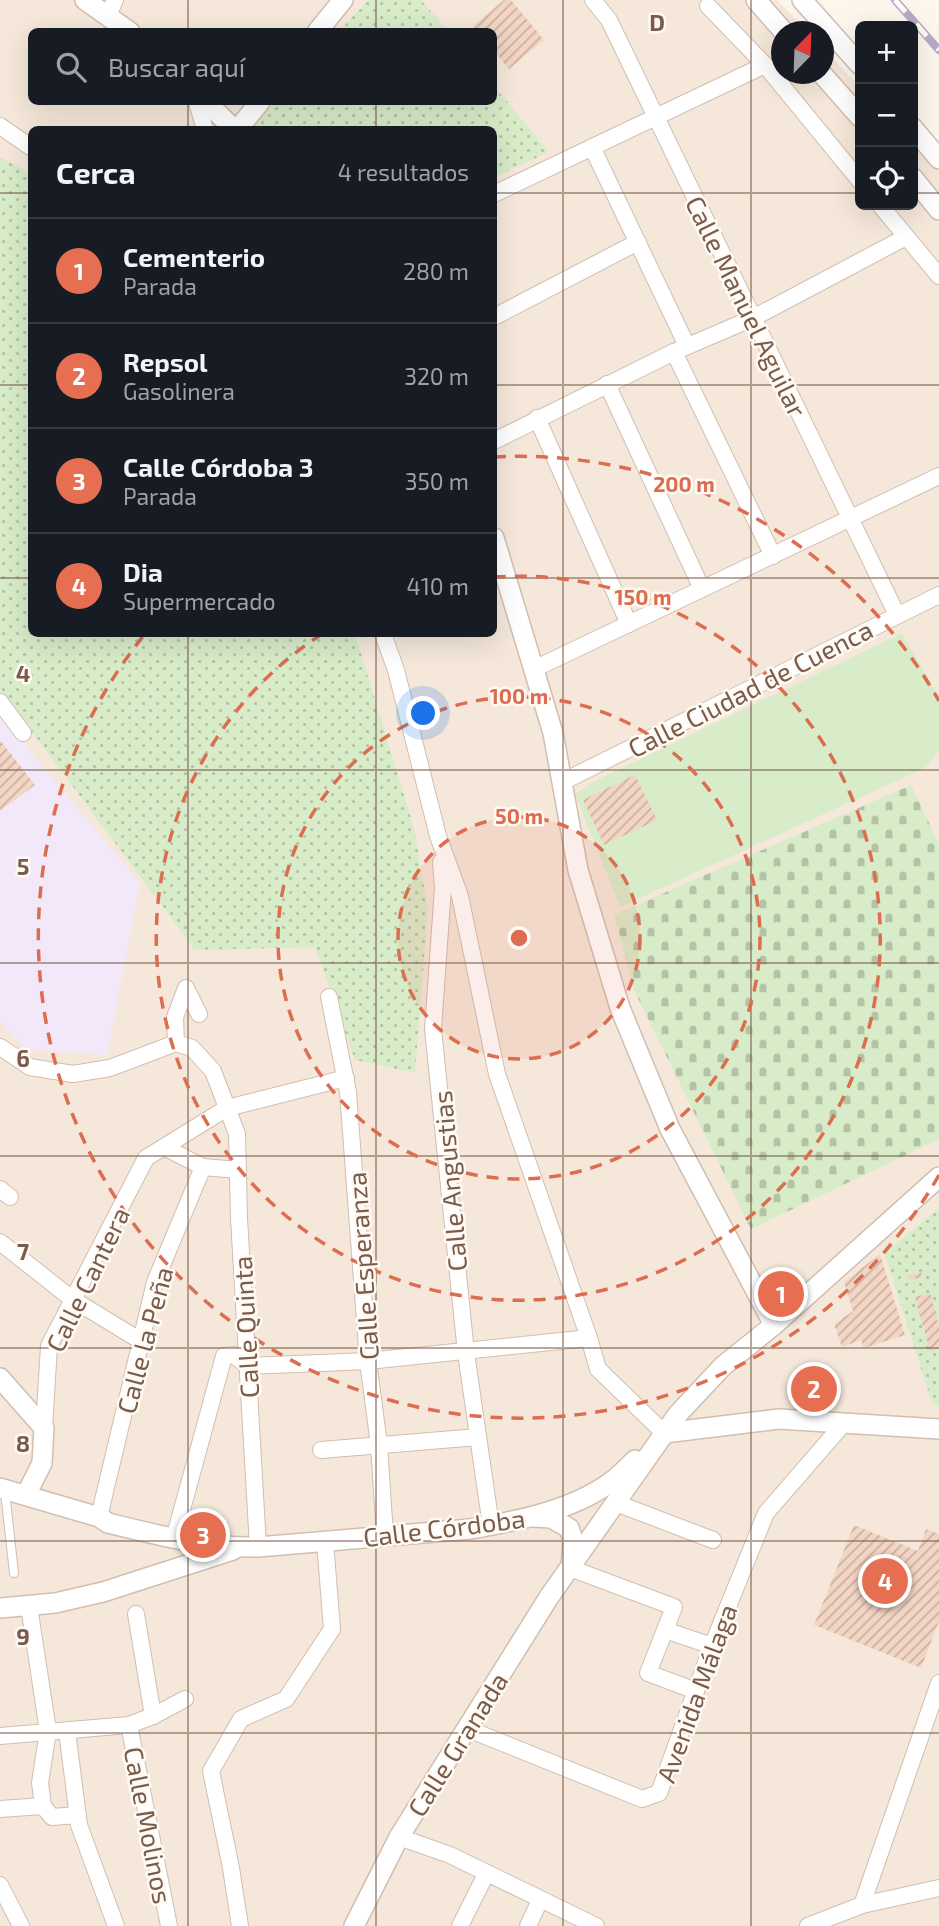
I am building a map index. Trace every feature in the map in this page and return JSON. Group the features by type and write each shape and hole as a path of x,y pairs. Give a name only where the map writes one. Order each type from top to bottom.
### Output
{"street":[{"path":"85,0 111,8 127,28"},
{"path":"320,28 343,0"},
{"name":"Calle Manuel Aguilar","path":"593,0 610,20 897,615"},
{"path":"756,0 774,21"},
{"path":"802,0 855,59"},
{"path":"708,6 765,65 855,175"},
{"path":"497,193 765,65"},
{"path":"831,84 855,111"},
{"path":"198,105 204,126"},
{"path":"209,105 232,126"},
{"path":"239,126 257,105"},
{"path":"0,126 28,145"},
{"path":"918,134 939,159"},
{"path":"592,147 638,242 681,349 773,556"},
{"path":"918,184 939,210"},
{"path":"884,210 939,276"},
{"path":"497,439 607,384 753,318 906,237"},
{"path":"497,315 638,242"},
{"path":"607,384 702,589"},
{"path":"537,418 629,624"},
{"path":"534,669 939,477"},
{"path":"497,548 554,733 578,870 620,1008 670,1129 774,1325"},
{"name":"Calle Ciudad de Cuenca","path":"562,782 939,595"},
{"path":"384,637 396,670 438,836 460,896 498,1074 598,1369 664,1433"},
{"path":"0,702 23,733"},
{"name":"Calle Angustias","path":"438,836 443,888 433,1029 441,1086 466,1353 491,1526"},
{"path":"0,1047 30,1067 73,1074 110,1068 176,1043 175,1017 186,988 199,1014"},
{"name":"Calle Esperanza","path":"329,998 345,1078 385,1536"},
{"name":"Calle Quinta","path":"176,1043 192,1048 214,1071 237,1133 247,1366 249,1547"},
{"name":"Calle Cantera","path":"26,1495 41,1463 49,1346 146,1158 227,1108 345,1078"},
{"path":"164,1147 203,1167 238,1170"},
{"name":"Calle la Peña","path":"99,1517 155,1282 203,1167"},
{"path":"664,1433 700,1389 939,1177"},
{"path":"0,1242 72,1299 141,1341"},
{"path":"174,1539 223,1356 234,1355 247,1366 368,1361 466,1353 589,1338"},
{"path":"0,1378 44,1428"},
{"path":"664,1433 779,1419 939,1429"},
{"name":"Avenida Málaga","path":"468,1728 642,1799 659,1793 712,1646 766,1513 845,1422"},
{"name":"Calle Granada","path":"354,1926 399,1837 549,1597 664,1433"},
{"name":"Calle Córdoba","path":"249,1547 491,1526 531,1517 606,1486 664,1433"},
{"path":"321,1450 478,1437"},
{"path":"2,1488 99,1517 108,1523 174,1539 249,1547"},
{"path":"616,1503 713,1540"},
{"path":"531,1517 551,1518 569,1528 573,1540 570,1568 674,1607 648,1673 696,1691"},
{"path":"163,1573 178,1553 179,1546 174,1539"},
{"path":"240,1926 211,1771 241,1719 286,1699 332,1629 324,1542"},
{"path":"0,1608 55,1603 103,1592 249,1547"},
{"path":"29,1606 48,1731 40,1783 43,1806 52,1817 78,1815"},
{"name":"Calle Molinos","path":"136,1614 153,1716"},
{"path":"664,1630 712,1646"},
{"path":"862,1905 939,1684"},
{"path":"0,1736 130,1725 185,1699"},
{"name":"Calle Molinos","path":"130,1725 169,1926"},
{"path":"67,1731 79,1825 116,1926"},
{"path":"0,1809 43,1806"},
{"path":"399,1837 450,1855 596,1926"},
{"path":"460,1926 486,1874"},
{"path":"0,1885 21,1926"},
{"path":"808,1926 862,1905 939,1888"},
{"path":"528,1926 540,1900"}],"lane":[{"path":"2,1488 14,1573"}],"shaded area":[{"path":"0,0 777,0 797,21 771,21 771,84 834,84 834,60 855,82 855,210 918,210 918,146 939,169 939,1208 884,1253 932,1402 939,1407 939,1926 0,1926"},
{"path":"0,715 140,883 107,1055 25,1049 0,1021"}],"green space":[{"path":"368,0 421,0 445,28 342,28"},
{"path":"497,90 549,152 497,176 497,126 254,126 273,105 497,105"},
{"path":"0,157 28,171 28,637 356,637 414,828 428,910 415,1073 355,1060 315,947 195,950 0,689"},
{"path":"902,633 939,697 939,751 925,768 620,907 575,794 595,781"},
{"path":"911,785 939,844 939,1139 751,1229 635,992 614,915"},
{"path":"939,1208 939,1407 932,1403 884,1253"}],"building":[{"path":"504,0 511,0 544,40 509,69 497,55 497,28 473,26"},
{"path":"0,740 35,785 0,811"},
{"path":"635,775 657,820 604,845 583,800"},
{"path":"880,1254 905,1335 864,1348 861,1340 842,1347 834,1324 853,1311 844,1282"},
{"path":"921,1272 922,1277 910,1280 908,1276"},
{"path":"930,1293 939,1327 939,1348 930,1351 915,1297"},
{"path":"854,1525 918,1551 926,1529 939,1534 939,1621 921,1668 814,1625"}],"railway":[{"path":"895,0 939,50"}],"place":[{"name":"Cementerio","path":"781,1294"},
{"name":"Repsol","path":"814,1389"},
{"name":"Calle Córdoba 3","path":"203,1535"},
{"name":"Dia","path":"885,1581"}]}
